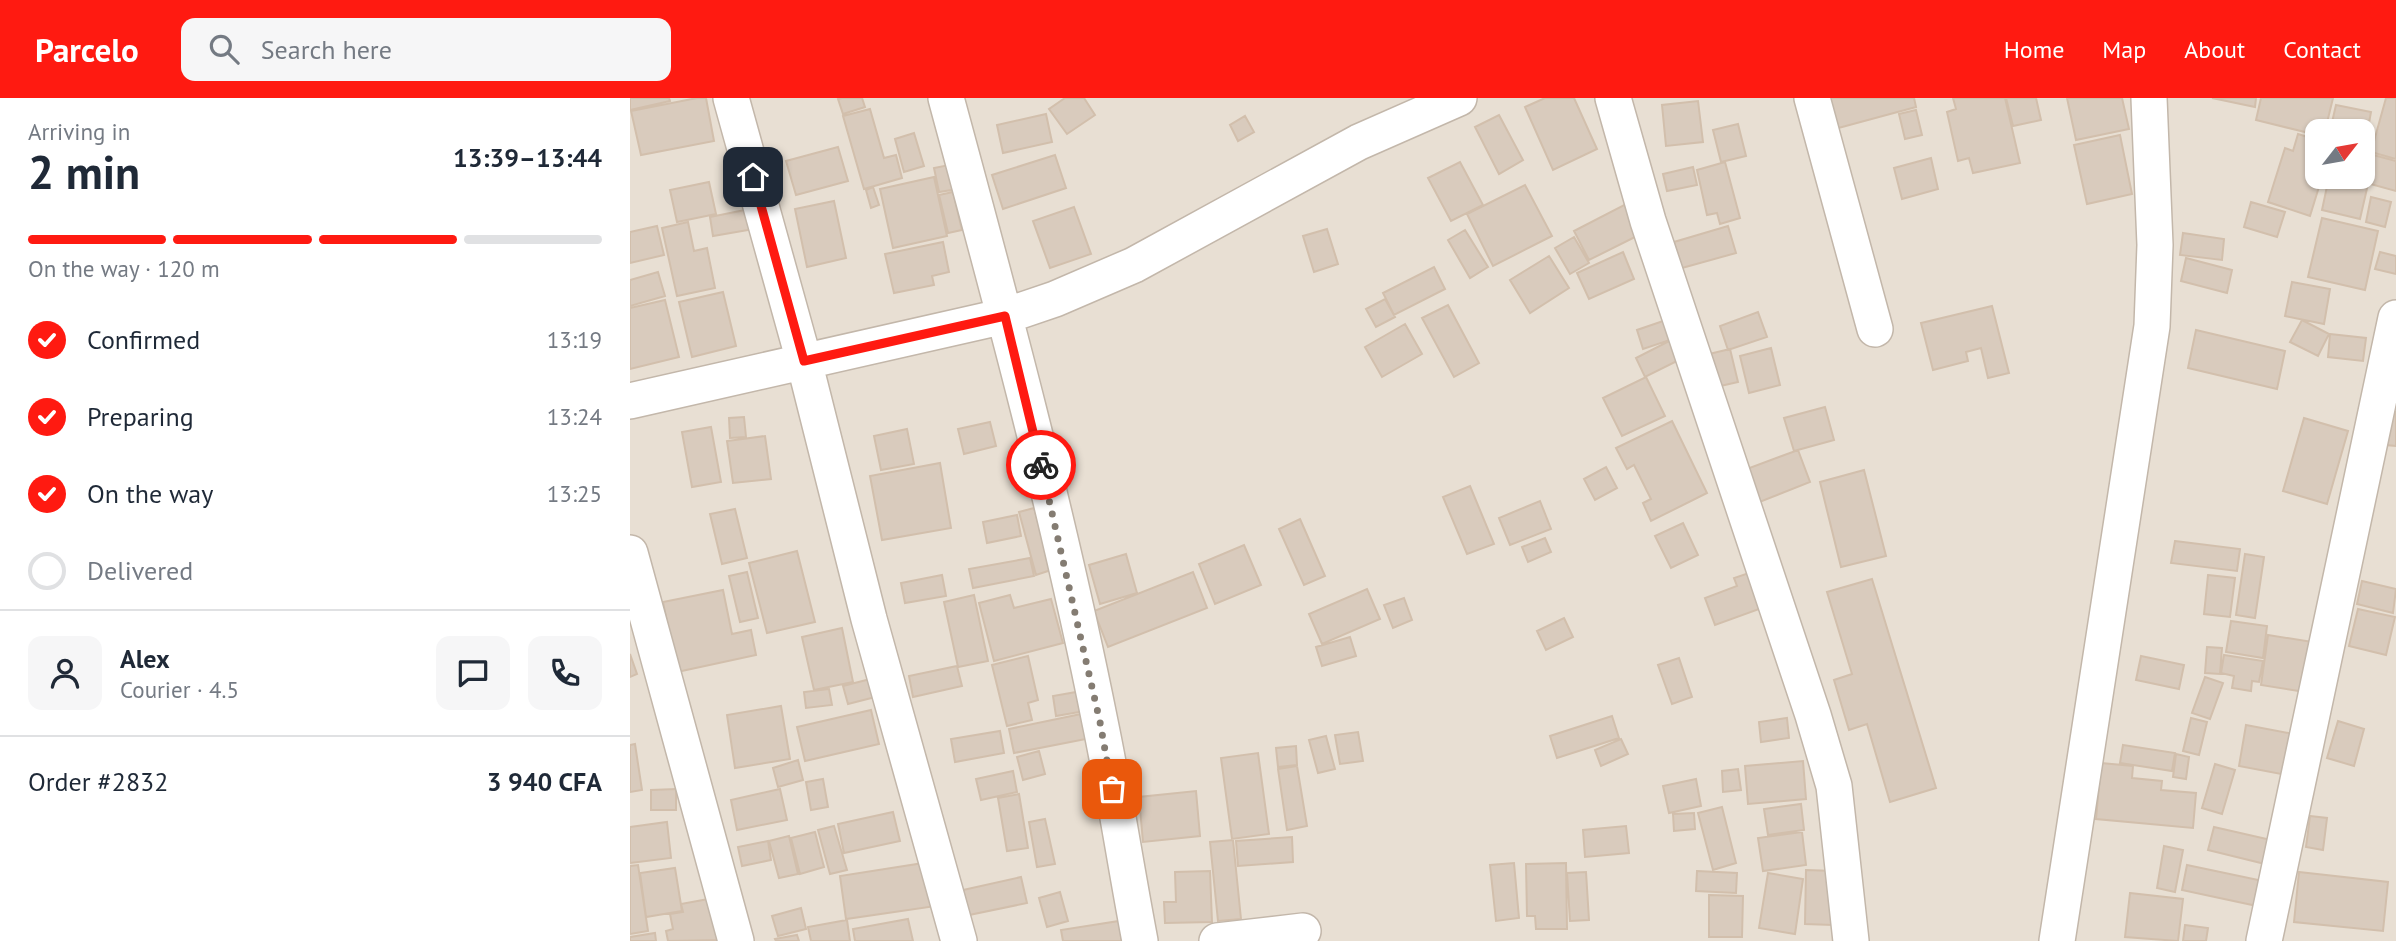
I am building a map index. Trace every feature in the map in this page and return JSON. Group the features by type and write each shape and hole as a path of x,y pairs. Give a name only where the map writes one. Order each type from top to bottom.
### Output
{"street":[{"path":"731,98 804,361 869,619 959,941"},
{"path":"946,98 1005,316 1100,722 1140,941"},
{"path":"630,401 1005,316 1055,299 1134,265 1359,142 1459,98"},
{"path":"1613,98 1647,220 1813,715 1834,786 1852,941"},
{"path":"1812,98 1875,329"},
{"path":"2057,941 2152,326 2155,245 2149,98"},
{"path":"2264,941 2396,318"},
{"path":"630,553 736,941"},
{"path":"1217,941 1303,931"}],"shaded area":[{"path":"630,98 2396,98 2396,941 630,941"}],"building":[{"path":"630,98 669,98 670,101 630,110"},
{"path":"706,98 714,141 641,155 631,111"},
{"path":"862,98 865,107 843,114 838,99"},
{"path":"1065,98 1084,98 1095,115 1067,134 1049,109"},
{"path":"1545,98 1574,98 1597,149 1553,170 1525,107"},
{"path":"1914,98 1916,107 1831,130 1823,100"},
{"path":"1953,98 2005,98 2020,163 1973,173 1969,158 1958,161 1947,112 1956,109"},
{"path":"2006,98 2036,98 2041,120 2013,126"},
{"path":"2067,98 2122,98 2129,129 2076,140"},
{"path":"2212,98 2256,98 2255,107"},
{"path":"2261,98 2333,98 2328,119 2305,119 2305,132 2256,120"},
{"path":"2386,98 2396,98 2396,159 2375,153 2375,138"},
{"path":"1698,101 1703,142 1666,146 1662,105"},
{"path":"2336,105 2371,112 2370,119 2333,119"},
{"path":"870,109 884,158 896,155 902,178 864,189 843,116"},
{"path":"1916,110 1922,135 1905,139 1899,114"},
{"path":"1046,114 1052,142 1003,153 997,125"},
{"path":"1499,115 1523,160 1499,174 1475,127"},
{"path":"1245,116 1254,132 1238,141 1230,125"},
{"path":"1738,124 1746,156 1721,162 1713,130"},
{"path":"914,133 924,166 904,172 895,139"},
{"path":"2298,134 2305,136 2305,189 2318,189 2310,216 2268,202 2285,148 2293,151"},
{"path":"2120,135 2132,194 2087,204 2074,145"},
{"path":"838,147 848,181 796,195 786,161"},
{"path":"1055,155 1066,188 1003,209 992,175"},
{"path":"2375,155 2396,161 2396,191 2375,185"},
{"path":"1931,158 1938,189 1902,199 1894,168"},
{"path":"1460,162 1483,205 1451,221 1428,178"},
{"path":"1725,162 1740,218 1720,224 1717,213 1707,215 1697,170"},
{"path":"949,165 964,188 939,192 934,168"},
{"path":"1693,167 1697,185 1667,191 1663,174"},
{"path":"934,177 947,236 893,248 880,189"},
{"path":"709,182 716,214 677,222 670,190"},
{"path":"1525,185 1552,236 1493,266 1467,214"},
{"path":"873,187 879,205 871,208 866,190"},
{"path":"2326,189 2367,189 2360,219 2322,210"},
{"path":"953,192 962,230 948,233 939,195"},
{"path":"2371,197 2391,202 2385,227 2366,222"},
{"path":"834,201 846,258 807,267 795,209"},
{"path":"2251,202 2285,212 2277,237 2244,227"},
{"path":"1628,203 1643,233 1589,260 1574,231"},
{"path":"1074,207 1091,254 1050,268 1033,221"},
{"path":"750,209 754,229 713,236 710,217"},
{"path":"2322,218 2378,231 2365,290 2308,277"},
{"path":"688,222 694,251 707,248 715,288 677,296 662,228"},
{"path":"657,226 664,255 630,263 630,232"},
{"path":"1728,226 1736,253 1682,268 1674,242"},
{"path":"1327,229 1338,264 1314,272 1303,236"},
{"path":"1465,230 1488,267 1470,278 1448,240"},
{"path":"2183,233 2224,239 2222,260 2180,255"},
{"path":"1574,237 1589,263 1570,274 1555,248"},
{"path":"943,242 949,272 932,276 934,285 894,293 885,254"},
{"path":"1623,252 1634,279 1589,299 1577,273"},
{"path":"2380,252 2396,256 2396,274 2375,269"},
{"path":"1549,256 1569,288 1530,313 1510,280"},
{"path":"2186,258 2232,270 2227,293 2181,281"},
{"path":"1434,267 1445,289 1394,315 1383,293"},
{"path":"658,272 665,296 630,306 630,280"},
{"path":"2292,282 2330,289 2324,324 2285,316"},
{"path":"723,292 736,346 692,357 679,302"},
{"path":"1385,299 1395,317 1376,327 1366,309"},
{"path":"665,300 679,357 630,369 630,308"},
{"path":"1448,305 1479,363 1454,377 1422,318"},
{"path":"1992,306 2009,373 1988,378 1981,348 1966,352 1968,361 1933,370 1921,323"},
{"path":"1758,312 1767,337 1728,350 1720,326"},
{"path":"1666,320 1673,339 1643,349 1637,330"},
{"path":"2302,320 2329,334 2318,356 2290,342"},
{"path":"1405,324 1422,354 1382,377 1365,347"},
{"path":"2196,330 2285,351 2277,389 2188,368"},
{"path":"2330,334 2366,338 2363,361 2328,357"},
{"path":"1675,338 1685,357 1645,377 1636,358"},
{"path":"1771,348 1780,385 1749,393 1740,356"},
{"path":"1730,349 1738,382 1716,387 1709,354"},
{"path":"1646,377 1665,416 1622,436 1603,398"},
{"path":"1825,407 1834,440 1794,451 1784,418"},
{"path":"2392,411 2396,412 2396,446 2386,445"},
{"path":"744,417 746,437 730,438 729,418"},
{"path":"2304,418 2348,431 2327,504 2283,491"},
{"path":"1672,421 1707,493 1651,521 1643,503 1651,499 1634,465 1627,469 1616,448"},
{"path":"990,422 996,446 964,454 958,429"},
{"path":"711,427 721,482 692,487 682,432"},
{"path":"907,429 914,464 881,470 874,436"},
{"path":"765,436 771,479 733,483 727,441"},
{"path":"1798,450 1810,482 1757,503 1744,470"},
{"path":"940,463 951,528 882,540 870,476"},
{"path":"1606,467 1617,488 1595,500 1584,479"},
{"path":"1864,470 1886,556 1841,567 1820,482"},
{"path":"1470,486 1494,544 1467,554 1443,497"},
{"path":"1540,501 1551,529 1510,545 1499,518"},
{"path":"1034,508 1051,570 1036,575 1019,512"},
{"path":"735,509 747,558 722,564 710,514"},
{"path":"1017,515 1021,536 987,543 983,522"},
{"path":"1300,519 1325,576 1304,585 1279,529"},
{"path":"1683,523 1698,555 1671,568 1655,536"},
{"path":"1545,538 1551,552 1528,562 1522,547"},
{"path":"2175,541 2240,549 2237,571 2171,563"},
{"path":"1244,545 1261,585 1215,604 1199,564"},
{"path":"797,551 815,622 767,633 749,563"},
{"path":"1126,554 1137,593 1100,604 1089,565"},
{"path":"2245,554 2264,557 2255,618 2236,615"},
{"path":"1030,558 1034,576 973,588 969,569"},
{"path":"747,572 758,618 740,622 729,576"},
{"path":"1193,572 1207,608 1108,647 1094,611"},
{"path":"1749,573 1762,608 1715,625 1705,598 1737,586 1734,578"},
{"path":"942,575 946,596 905,603 901,583"},
{"path":"2208,575 2235,578 2230,617 2204,614"},
{"path":"1872,579 1936,788 1890,802 1867,724 1849,730 1834,680 1852,674 1827,592"},
{"path":"2362,581 2396,589 2393,613 2357,604"},
{"path":"1367,589 1380,619 1322,644 1309,614"},
{"path":"723,590 732,634 751,630 756,655 677,672 663,602"},
{"path":"974,595 988,661 958,667 944,602"},
{"path":"1010,595 1014,608 1051,599 1063,643 994,661 979,603"},
{"path":"1404,598 1412,620 1393,628 1384,605"},
{"path":"2358,609 2395,617 2386,655 2349,646"},
{"path":"1564,618 1573,637 1546,650 1537,631"},
{"path":"2231,621 2267,626 2263,658 2226,652"},
{"path":"842,628 853,682 814,690 802,637"},
{"path":"2268,635 2319,643 2312,693 2261,685"},
{"path":"1350,637 1356,656 1322,666 1316,647"},
{"path":"2207,647 2222,648 2220,674 2205,673"},
{"path":"630,654 637,674 630,677"},
{"path":"2224,655 2263,661 2259,682 2252,681 2251,691 2232,688 2234,676 2221,673"},
{"path":"1028,656 1038,700 1028,703 1032,720 1007,726 992,665"},
{"path":"2141,656 2184,665 2179,689 2136,680"},
{"path":"1679,658 1692,697 1672,704 1658,665"},
{"path":"957,666 962,686 913,697 909,676"},
{"path":"878,677 883,695 848,704 843,686"},
{"path":"2205,677 2223,683 2210,719 2192,713"},
{"path":"829,689 832,705 806,708 804,692"},
{"path":"1082,691 1085,711 1056,716 1053,696"},
{"path":"781,706 790,759 735,768 727,715"},
{"path":"871,710 879,744 805,761 797,727"},
{"path":"1086,713 1091,738 1014,753 1009,729"},
{"path":"1612,716 1619,738 1557,758 1550,736"},
{"path":"1787,718 1789,738 1761,742 1759,722"},
{"path":"2191,718 2207,722 2199,755 2183,751"},
{"path":"2338,721 2364,729 2354,766 2327,758"},
{"path":"2246,725 2299,735 2292,776 2239,766"},
{"path":"1000,731 1004,753 955,762 951,739"},
{"path":"1358,732 1363,761 1340,764 1335,735"},
{"path":"1326,736 1335,769 1318,773 1309,740"},
{"path":"1621,739 1628,754 1601,766 1595,750"},
{"path":"635,744 642,790 630,792 630,745"},
{"path":"2123,745 2175,753 2172,771 2120,763"},
{"path":"1296,746 1297,765 1278,767 1276,748"},
{"path":"1039,751 1045,774 1023,780 1017,757"},
{"path":"1258,753 1269,834 1232,839 1221,758"},
{"path":"2176,754 2189,757 2186,779 2173,777"},
{"path":"798,760 803,780 778,787 773,768"},
{"path":"1803,761 1806,799 1748,804 1745,766"},
{"path":"2101,763 2133,766 2132,778 2162,781 2161,790 2196,793 2193,828 2096,819"},
{"path":"2215,764 2235,770 2222,814 2202,808"},
{"path":"1297,766 1307,826 1287,830 1278,769"},
{"path":"1738,769 1741,790 1723,792 1722,771"},
{"path":"1013,771 1017,792 981,800 976,779"},
{"path":"823,779 828,807 811,810 806,782"},
{"path":"1696,779 1701,806 1669,813 1663,786"},
{"path":"676,789 676,810 651,810 651,790"},
{"path":"780,789 787,820 737,830 731,800"},
{"path":"1196,791 1200,836 1143,842 1139,797"},
{"path":"1019,794 1028,848 1007,851 998,798"},
{"path":"1801,804 1804,830 1768,835 1764,809"},
{"path":"1722,807 1736,863 1713,870 1698,813"},
{"path":"893,812 900,841 844,853 838,824"},
{"path":"1694,813 1695,829 1674,831 1673,814"},
{"path":"2310,816 2327,818 2323,850 2306,847"},
{"path":"1045,819 1055,864 1037,867 1029,822"},
{"path":"667,822 671,858 630,863 630,827"},
{"path":"834,826 847,870 830,874 818,830"},
{"path":"1626,826 1629,853 1585,857 1583,830"},
{"path":"2214,827 2271,840 2265,864 2208,850"},
{"path":"815,832 824,867 800,874 791,838"},
{"path":"1802,832 1806,865 1763,871 1758,838"},
{"path":"789,836 798,874 779,878 769,841"},
{"path":"1292,837 1293,862 1238,866 1236,841"},
{"path":"1233,840 1241,919 1218,921 1210,842"},
{"path":"768,841 771,860 742,866 738,847"},
{"path":"2164,846 2183,850 2175,892 2157,888"},
{"path":"930,862 936,906 846,919 840,876"},
{"path":"1514,863 1519,918 1496,921 1490,865"},
{"path":"1566,863 1567,929 1536,929 1535,916 1527,916 1526,864"},
{"path":"638,865 648,931 630,934 630,866"},
{"path":"2187,865 2263,881 2257,906 2182,890"},
{"path":"675,868 682,911 646,917 640,873"},
{"path":"1806,870 1834,871 1833,925 1805,924"},
{"path":"1210,871 1212,922 1165,923 1164,902 1176,902 1175,872"},
{"path":"1697,871 1737,873 1736,893 1696,891"},
{"path":"1586,872 1589,920 1570,921 1567,873"},
{"path":"2299,872 2388,882 2383,931 2294,922"},
{"path":"1768,873 1803,879 1795,934 1759,928"},
{"path":"1021,877 1027,903 969,915 963,890"},
{"path":"1060,892 1068,921 1047,927 1039,898"},
{"path":"2130,893 2183,899 2178,941 2125,937"},
{"path":"1709,895 1743,896 1742,937 1709,937"},
{"path":"714,898 722,940 668,941 666,931 673,929 670,914 683,912 681,904"},
{"path":"801,908 806,929 778,936 772,916"},
{"path":"908,919 913,941 855,941 853,929"},
{"path":"847,920 850,941 811,941 808,927"},
{"path":"1119,921 1122,941 1063,941 1061,930"},
{"path":"2185,925 2208,928 2206,941 2183,941"},
{"path":"655,933 656,941 630,941 630,937"},
{"path":"797,935 799,941 775,939"}],"way so far":[{"path":"1041,465 1100,722 1112,789"}],"route":[{"path":"753,177 804,361 1005,316 1041,465"}]}
